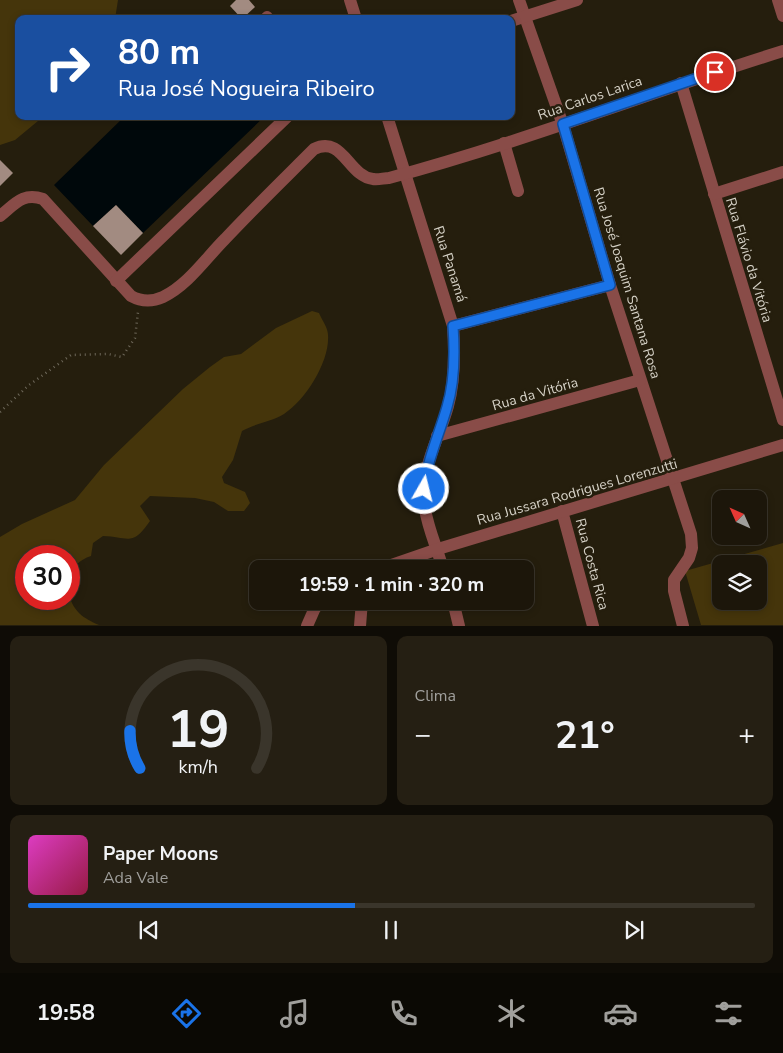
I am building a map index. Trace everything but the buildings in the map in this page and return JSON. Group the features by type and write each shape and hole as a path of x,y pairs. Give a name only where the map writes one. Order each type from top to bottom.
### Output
{"street":[{"path":"350,0 355,15"},
{"name":"Rua José Joaquim Santana Rosa","path":"519,0 563,124 610,285 691,534 692,548 689,558 674,580 674,591 683,626"},
{"path":"515,20 577,0"},
{"path":"778,0 783,16"},
{"name":"Rua Carlos Larica","path":"140,301 152,301 180,286 267,195 314,149 320,146 326,145 337,149 363,175 373,179 389,178 563,124 681,83 783,51"},
{"name":"Rua Flávio da Vitória","path":"681,83 783,420"},
{"path":"116,281 284,120"},
{"name":"Rua Panamá","path":"388,120 453,326 454,359 451,392 429,457 425,475 424,503 441,560"},
{"path":"504,142 518,191"},
{"name":"Rua Flávio da Vitória","path":"714,194 783,172"},
{"path":"0,216 22,198 32,196 43,199 116,281 131,296 140,301"},
{"path":"453,326 610,285"},
{"name":"Rua da Vitória","path":"437,436 640,380"},
{"name":"Rua Jussara Rodrigues Lorenzutti","path":"406,560 783,445"},
{"name":"Rua Costa Rica","path":"562,511 593,626"},
{"path":"307,626 314,610"},
{"path":"360,626 361,610"},
{"path":"455,610 460,626"}],"path":[{"path":"0,412 29,384 71,354 122,356 135,338 140,301"}],"shaded area":[{"path":"0,0 118,0 116,15 15,15 15,120 39,120 15,140 0,145"},
{"path":"121,120 261,120 143,233 116,205 93,226 54,185"},
{"path":"312,311 319,313 328,332 328,345 321,368 315,379 292,408 274,419 242,431 233,460 222,477 224,483 245,492 250,503 244,511 228,511 214,502 195,498 150,496 140,506 150,521 139,534 130,539 103,536 93,543 91,556 80,562 80,545 15,545 15,610 76,610 88,620 99,625 0,625 0,537 22,524 75,500 104,465 183,389 224,357 241,354 276,328"},
{"path":"783,543 783,625 701,625 685,571 712,563 712,610 767,610 767,555 741,555"}],"route":[{"path":"424,489 429,457 447,409 451,392 454,359 453,326 610,285 563,124 715,72"}]}
